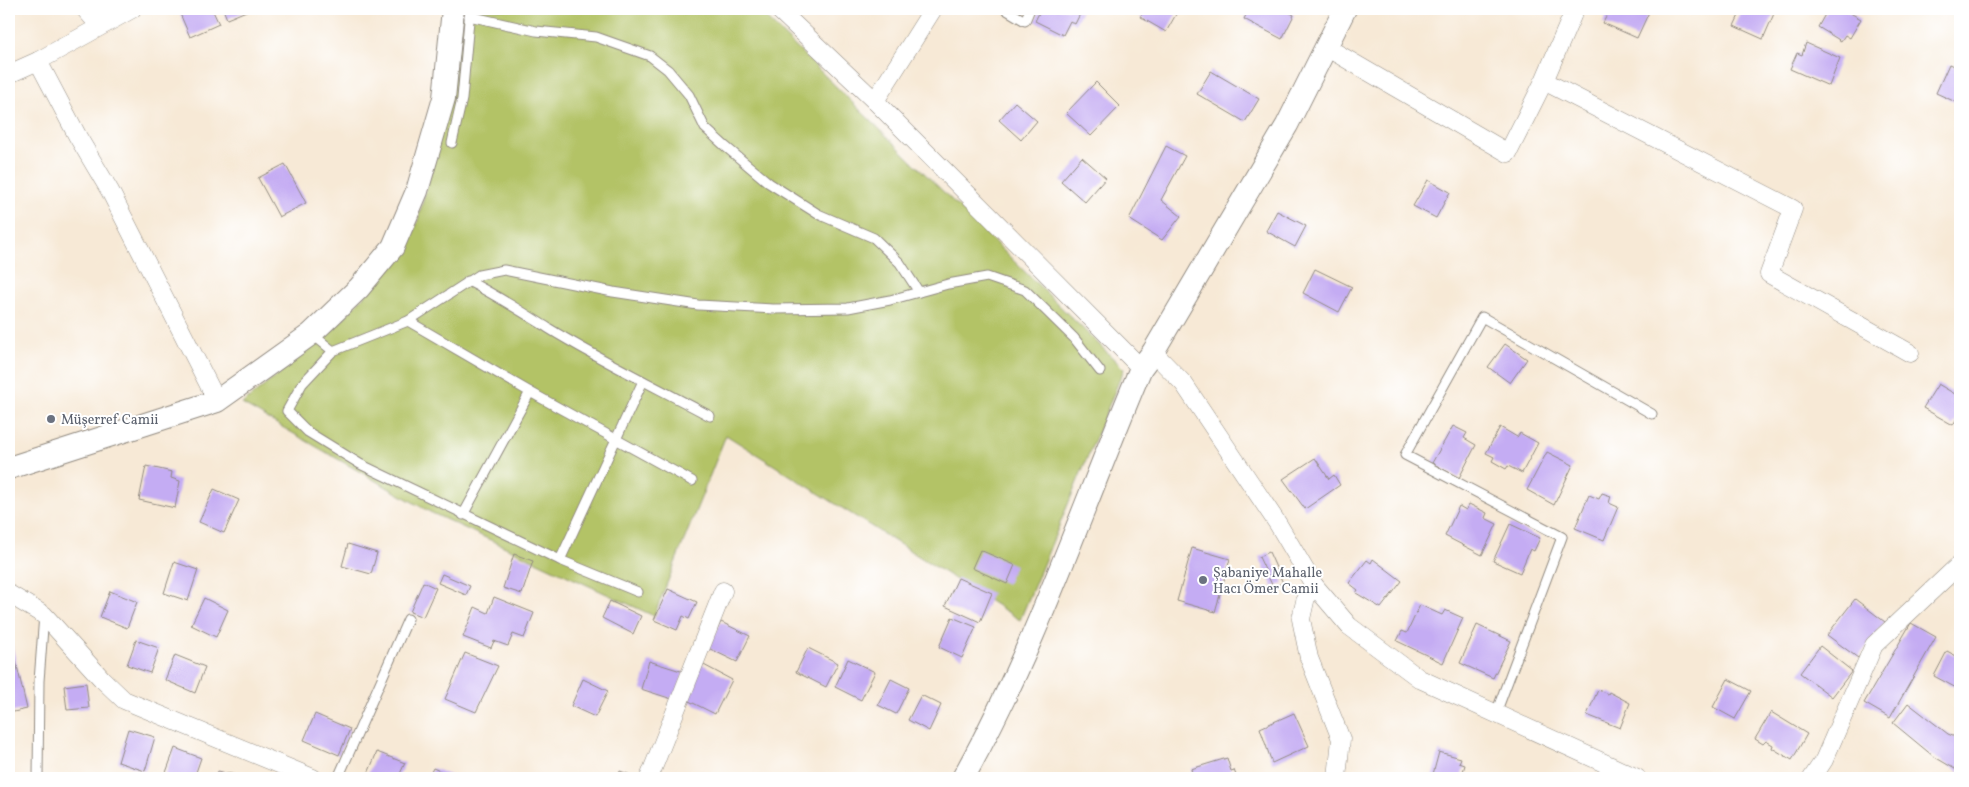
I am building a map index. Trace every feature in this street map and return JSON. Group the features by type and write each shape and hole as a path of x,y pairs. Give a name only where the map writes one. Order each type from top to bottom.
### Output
{"street":[{"path":"84,9 100,26"},
{"path":"9,74 38,62 132,9"},
{"path":"778,9 1147,360 1184,384 1278,524 1314,585 1349,626 1420,679 1637,778"},
{"path":"875,101 933,9"},
{"path":"963,778 988,734 1049,599 1147,360 1287,125 1345,9"},
{"path":"1326,47 1508,154 1544,80 1575,9"},
{"path":"9,468 217,401 311,334 359,288 393,247 417,190 444,98 464,11"},
{"path":"38,62 78,137 110,191 138,250 217,401"},
{"path":"1544,80 1793,209 1769,274 1910,354"},
{"path":"1812,778 1824,760 1874,645 1960,564"},
{"path":"1314,585 1306,598 1301,619 1309,658 1342,739 1337,778"},
{"path":"648,778 723,591"},
{"path":"9,594 44,615 102,679 124,700 313,778"}],"lane":[{"path":"1005,9 1024,21 1030,9"},
{"path":"452,143 462,99 464,11 536,30 596,37 650,56 668,70 684,89 706,128 726,147 770,182 818,214 874,238 900,263 919,292"},
{"path":"638,592 560,560 463,515 360,464 308,432 287,411 302,384 333,351 408,320 479,275 504,270 613,292 688,303 773,310 848,308 890,300 948,284 987,278 1024,290 1074,338 1100,371"},
{"path":"468,281 507,301 548,328 643,381 710,416"},
{"path":"1496,713 1562,537 1405,455 1482,317 1652,414"},
{"path":"408,320 530,392 692,481"},
{"path":"311,334 333,351"},
{"path":"560,560 643,381"},
{"path":"463,515 530,392"},
{"path":"38,778 39,681 44,615"},
{"path":"338,778 408,619"}],"green space":[{"path":"457,9 757,9 1124,369 1020,620 726,435 654,616 430,512 242,404 333,330 374,285 416,227 445,117"}],"building":[{"path":"178,9 212,9 219,24 190,37"},
{"path":"223,9 251,9 227,19"},
{"path":"1041,9 1075,9 1081,12 1075,24 1070,21 1063,35 1035,21"},
{"path":"1145,9 1179,9 1166,32 1140,17"},
{"path":"1249,9 1283,9 1294,15 1282,39 1244,19"},
{"path":"1610,9 1642,9 1649,12 1637,38 1603,23"},
{"path":"1742,9 1776,9 1763,39 1734,26"},
{"path":"1828,9 1843,9 1861,19 1850,38 1845,35 1841,41 1818,27"},
{"path":"1806,43 1840,58 1829,86 1790,69 1797,53 1802,55"},
{"path":"1949,64 1960,69 1960,104 1936,93"},
{"path":"1211,71 1259,99 1245,122 1197,94"},
{"path":"1096,82 1120,106 1091,136 1066,113"},
{"path":"1015,102 1037,121 1021,140 999,120"},
{"path":"1166,146 1185,156 1161,200 1181,216 1162,240 1129,219"},
{"path":"1082,157 1106,178 1085,202 1061,181"},
{"path":"285,164 306,203 279,217 258,178"},
{"path":"1428,180 1450,192 1436,218 1413,206"},
{"path":"1277,211 1306,226 1295,247 1266,231"},
{"path":"1315,269 1352,287 1339,312 1303,293"},
{"path":"1505,344 1527,359 1510,383 1488,367"},
{"path":"1938,384 1960,397 1960,413 1953,425 1923,408"},
{"path":"1453,426 1467,433 1464,438 1476,445 1459,478 1432,463"},
{"path":"1500,427 1517,437 1520,433 1538,443 1522,473 1508,466 1506,469 1492,461 1494,457 1486,453"},
{"path":"1547,452 1573,465 1554,505 1527,490"},
{"path":"1315,458 1329,479 1334,475 1340,485 1305,509 1283,479"},
{"path":"146,466 172,472 171,478 180,481 175,508 139,500"},
{"path":"214,489 239,500 224,533 199,522"},
{"path":"1602,493 1611,496 1609,503 1618,507 1604,540 1575,528 1589,495 1599,499"},
{"path":"1469,504 1487,513 1485,518 1497,524 1482,555 1445,536 1459,506 1466,510"},
{"path":"1510,524 1540,538 1534,551 1530,549 1520,573 1493,561"},
{"path":"348,544 377,553 371,574 342,566"},
{"name":"Şabaniye Mahalle Hacı Ömer Camii","path":"1192,548 1230,559 1215,612 1177,601"},
{"path":"980,550 1015,565 1007,584 972,568"},
{"path":"1269,552 1283,583 1273,587 1259,557"},
{"path":"514,554 533,561 522,594 503,588"},
{"path":"1373,559 1402,581 1381,608 1356,593 1358,590 1349,583 1367,560 1371,563"},
{"path":"174,562 198,570 188,601 164,593"},
{"path":"442,574 470,586 466,595 438,583"},
{"path":"958,578 992,593 980,622 945,606"},
{"path":"423,582 436,588 423,617 410,612"},
{"path":"668,589 697,602 689,619 683,616 677,630 654,620"},
{"path":"110,591 137,602 127,628 100,617"},
{"path":"494,597 534,613 524,638 513,634 508,646 494,641 491,648 463,637 475,607 488,613"},
{"path":"204,598 228,610 216,637 191,625"},
{"path":"1855,599 1885,622 1858,658 1827,635"},
{"path":"610,601 641,616 633,634 602,618"},
{"path":"1420,605 1442,615 1445,610 1463,618 1443,663 1397,641 1402,631 1407,633"},
{"path":"952,617 976,627 962,658 939,647"},
{"path":"721,622 750,636 737,662 708,648"},
{"path":"1911,623 1936,637 1890,718 1864,703"},
{"path":"1477,625 1511,641 1493,678 1460,663"},
{"path":"136,640 159,648 150,673 127,665"},
{"path":"12,644 27,709 9,713 9,645"},
{"path":"1820,646 1852,671 1832,697 1800,673"},
{"path":"808,648 838,663 826,687 796,672"},
{"path":"1947,651 1960,658 1960,690 1934,676"},
{"path":"465,653 498,666 476,712 445,699"},
{"path":"175,655 205,667 195,693 165,680"},
{"path":"848,659 875,672 861,700 835,687"},
{"path":"649,661 684,672 675,700 641,689"},
{"path":"700,663 732,680 715,714 683,698"},
{"path":"583,679 608,691 595,717 571,706"},
{"path":"891,679 909,688 896,714 878,705"},
{"path":"1728,679 1751,691 1735,719 1713,707"},
{"path":"86,683 89,708 67,710 64,686"},
{"path":"1598,690 1608,694 1609,692 1630,703 1620,728 1587,715"},
{"path":"921,695 941,705 929,731 908,720"},
{"path":"1908,703 1948,734 1960,739 1960,772 1933,756 1893,723"},
{"path":"1771,712 1807,734 1792,760 1772,748 1773,745 1766,741 1763,744 1755,739"},
{"path":"1294,713 1309,746 1272,763 1260,728"},
{"path":"315,714 350,729 339,755 304,740"},
{"path":"128,729 155,737 145,771 118,762"},
{"path":"175,748 201,758 194,778 164,778"},
{"path":"377,752 405,763 398,778 373,778 367,776"},
{"path":"1439,752 1461,758 1459,763 1465,765 1461,778 1432,778"},
{"path":"1227,758 1231,771 1234,770 1237,778 1193,778 1191,769"},
{"path":"433,768 456,778 428,778"},
{"path":"218,771 245,777 245,778 216,778"},
{"path":"620,771 639,778 618,778"}],"place":[{"name":"Müşerref Camii","path":"51,419"},
{"name":"Şabaniye Mahalle Hacı Ömer Camii","path":"1203,580"}]}
